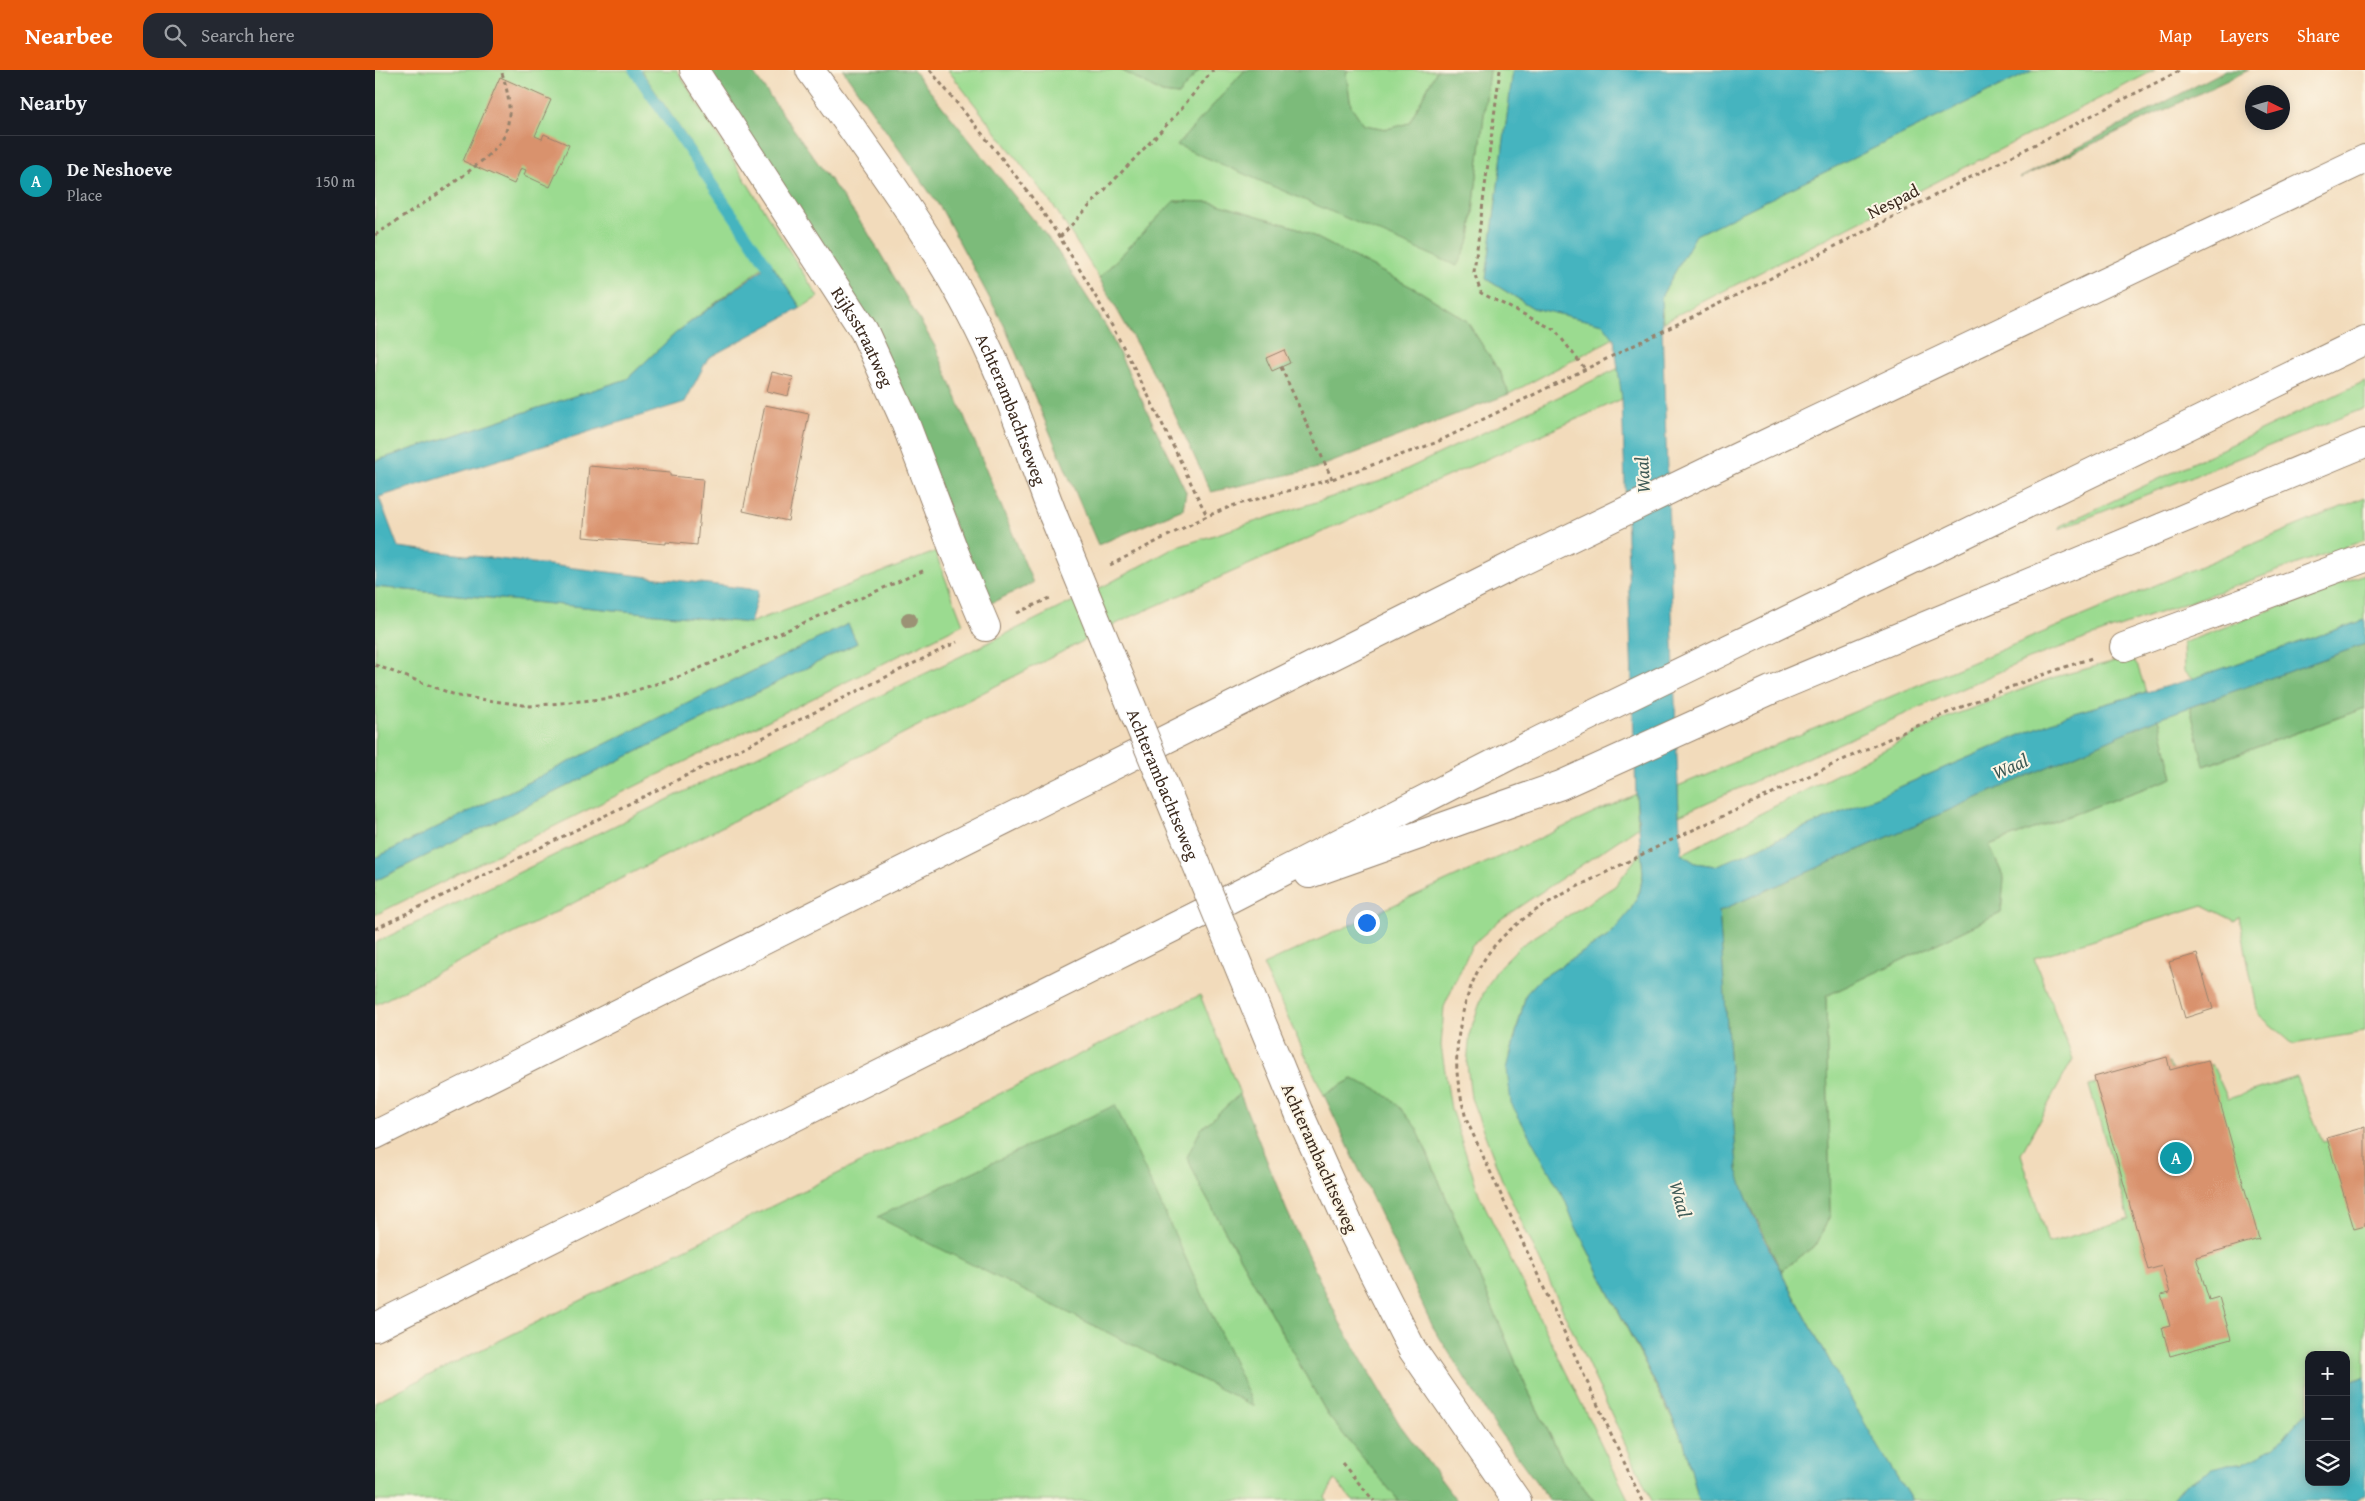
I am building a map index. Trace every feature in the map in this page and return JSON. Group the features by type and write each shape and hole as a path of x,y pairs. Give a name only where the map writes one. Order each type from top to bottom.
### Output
{"main road":[{"name":"Rijksstraatweg","path":"694,70 864,331 903,417 956,556 986,627"},
{"name":"Achterambachtseweg","path":"810,70 891,182 946,269 992,357 1053,516 1299,1113 1351,1230 1412,1349 1517,1501"},
{"path":"375,1135 1510,567 2365,159"},
{"path":"375,1327 1206,911 1541,738 2365,340"},
{"path":"1206,911 1561,785 1771,690 2365,443"},
{"path":"2123,647 2365,558"}],"path":[{"path":"375,235 489,156 505,135 510,98 501,70"},
{"path":"930,70 1030,195 1060,237 1110,319 1207,516"},
{"path":"1060,237 1176,115 1213,70"},
{"path":"1500,70 1474,272 1481,292 1555,330 1585,368"},
{"name":"Nespad","path":"1617,354 1825,251 2181,70"},
{"path":"1281,367 1332,479"},
{"path":"375,665 458,696 530,706 612,698 684,675 956,556"},
{"path":"1642,1501 1466,1119 1458,1080 1459,1042 1464,1004 1477,970 1495,944 1527,917 1563,894 1639,855 1937,718 2061,668 2123,647"},
{"path":"1342,1463 1374,1501"}],"green space":[{"path":"375,70 628,70 763,267 677,332 627,379 375,461"},
{"path":"641,70 677,70 818,297 801,308"},
{"path":"700,70 751,70 867,231 936,348 1033,583 987,605 881,345"},
{"path":"843,70 913,70 1053,244 1107,328 1186,492 1183,509 1098,545 1004,325 942,210"},
{"path":"948,70 1121,70 1162,93 1178,95 1199,70 1245,70 1177,145 1470,239 1489,70 1513,70 1486,279 1533,308 1604,324 1614,338 1509,394 1501,374 1466,320 1421,292 1298,228 1210,202 1174,201 1099,278 1055,208"},
{"path":"1121,70 1199,70 1178,95 1162,93"},
{"path":"1245,70 1348,70 1346,74 1351,106 1364,125 1387,129 1409,123 1437,70 1489,70 1470,239 1457,266 1177,145"},
{"path":"1348,70 1437,70 1409,123 1387,129 1364,125 1351,106 1346,74"},
{"path":"2034,70 2155,70 1663,322 1661,297 1695,235"},
{"path":"2226,70 2249,70 2020,178"},
{"path":"1174,201 1211,202 1298,228 1421,292 1466,320 1501,374 1509,394 1314,469 1211,492 1165,394 1099,278"},
{"path":"1619,368 1622,399 1124,620 375,1005 375,943 1106,585 1174,548 1384,480"},
{"path":"2365,381 2365,408 2059,529 2060,526"},
{"path":"2365,497 2365,540 2028,659 1679,815 1678,786"},
{"path":"935,552 963,624 375,915 375,881 857,643 848,624 375,858 375,587 750,623"},
{"path":"2365,574 2365,620 2192,679 2184,672 2183,643"},
{"path":"2365,644 2365,708 2204,766 2190,707"},
{"path":"2131,657 2138,667 2146,692 2067,715 1716,866 1695,863 1682,854 1946,718 2055,677"},
{"path":"2190,707 2205,766 2365,708 2365,1032 2293,1044 2258,1014 2239,916 2235,921 2203,905 2034,958 2073,1059 2021,1154 2048,1243 2129,1219 2089,1086 2169,1062 2174,1076 2212,1064 2228,1099 2296,1077 2323,1142 2365,1132 2365,1376 2350,1382 2350,1351 2305,1351 2305,1415 2290,1433 2274,1448 2255,1459 2242,1464 2227,1465 2185,1485 2172,1501 1912,1501 1863,1423 1781,1271 1817,1244 1830,1215 1826,996 2001,913 2004,878 1989,845 2173,778 2159,718"},
{"path":"2159,718 2173,778 1989,845 2004,878 2001,913 1826,996 1830,1215 1817,1244 1781,1271 1743,1190 1737,1170 1719,911"},
{"path":"1636,794 1638,827 1501,919 1472,945 1444,1007 1441,1046 1451,1109 1479,1194 1629,1501 1594,1501 1562,1459 1527,1389 1417,1129 1352,1079 1324,1095 1263,965"},
{"path":"1641,852 1643,873 1640,890 1630,912 1610,935 1540,979 1526,994 1510,1055 1574,1223 1684,1442 1699,1501 1652,1501 1502,1180 1471,1098 1467,1064 1470,1032 1483,994 1498,968 1520,946 1615,886"},
{"path":"1200,995 1240,1094 1201,1129 1201,1188 1329,1417 1399,1501 1353,1501 1335,1480 1325,1497 1328,1501 375,1501 375,1402"},
{"path":"1352,1079 1373,1088 1389,1098 1403,1111 1417,1129 1527,1389 1562,1459 1594,1501 1550,1501 1495,1426 1433,1327 1324,1095"},
{"path":"1240,1094 1287,1211 1341,1325 1400,1425 1457,1501 1399,1501 1329,1417 1201,1188 1187,1157 1201,1129"},
{"path":"1115,1105 1254,1406 877,1217"}],"water":[{"name":"Waal","path":"1513,70 2034,70 1696,235 1661,297 1679,815 1682,854 1695,863 1716,866 2067,715 2192,679 2365,620 2365,644 2159,718 1719,911 1737,1170 1752,1211 1781,1271 1861,1416 1912,1501 1699,1501 1684,1442 1669,1410 1574,1223 1565,1200 1511,1103 1507,1069 1526,994 1540,979 1610,935 1630,911 1640,891 1643,873 1636,794 1622,399 1614,339 1603,324 1533,308 1486,279"},
{"path":"771,263 801,308 708,358 685,402 379,497 398,547 759,590 750,623 375,587 375,461 627,379 677,332"},
{"path":"848,624 857,643 375,881 375,858"},
{"path":"2365,1376 2365,1494 2355,1501 2172,1501 2185,1485 2212,1469 2242,1464 2274,1448 2305,1414 2305,1486 2350,1486 2350,1382"}],"building":[{"path":"500,77 551,100 535,136 542,139 544,134 569,145 550,187 524,175 526,170 521,168 514,184 463,161"},
{"path":"1284,350 1290,363 1272,371 1266,358"},
{"path":"772,372 793,377 788,396 767,391"},
{"path":"765,405 809,414 788,521 743,511"},
{"path":"589,466 670,473 670,476 703,479 697,545 583,537"},
{"path":"2197,954 2213,1009 2185,1018 2169,962"},
{"path":"2167,1057 2170,1070 2208,1060 2259,1239 2196,1257 2209,1300 2219,1297 2231,1339 2170,1356 2162,1328 2170,1326 2161,1295 2170,1293 2162,1266 2148,1270 2094,1077"},
{"path":"2365,1127 2365,1226 2354,1229 2327,1138"}],"waterway":[{"path":"634,70 767,265"}],"place":[{"name":"De Neshoeve","path":"2176,1158"}]}
